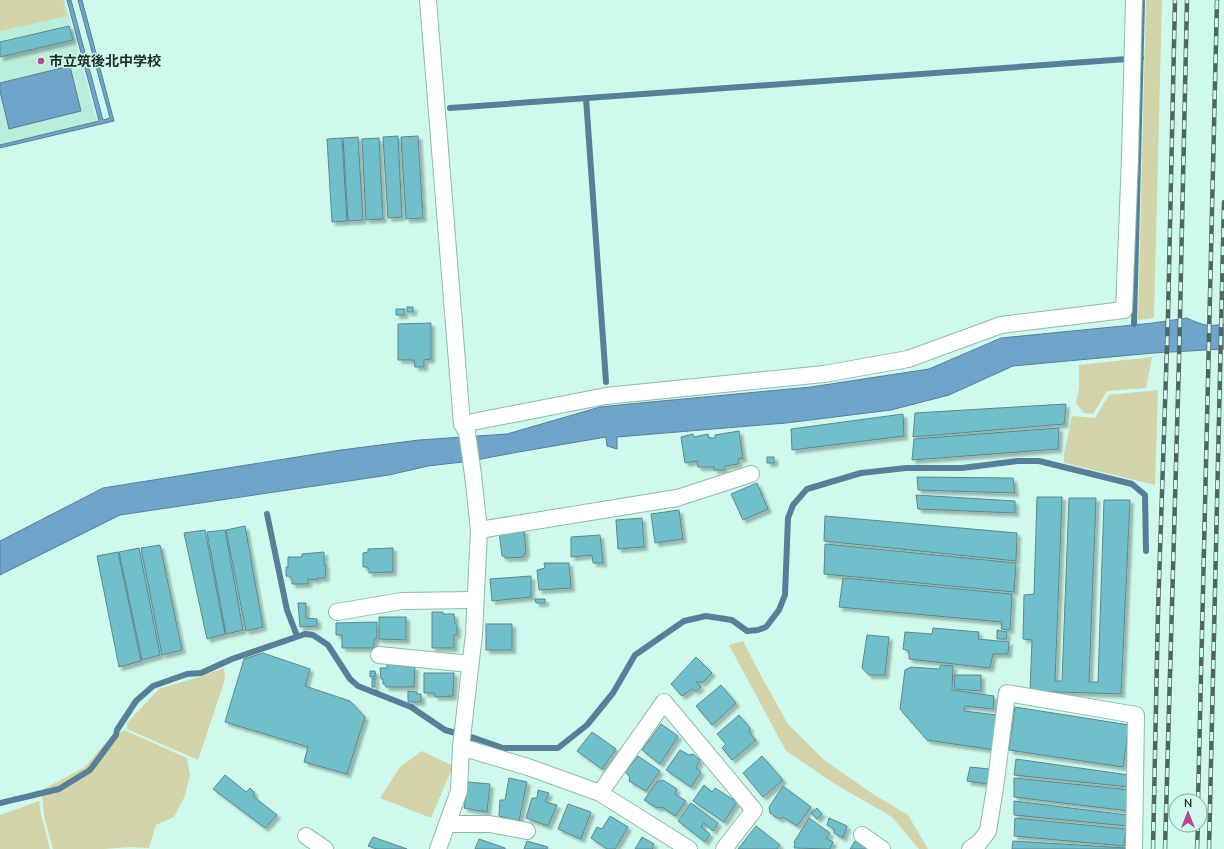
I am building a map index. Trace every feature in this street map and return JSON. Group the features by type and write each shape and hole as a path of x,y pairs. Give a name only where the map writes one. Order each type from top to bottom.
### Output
{"street":[{"path":"428,0 462,424 467,432 479,530 474,634 461,747 459,791 438,849"},
{"path":"462,424 606,396 824,374 908,359 1002,325 1124,310 1134,0"},
{"path":"479,530 677,498 752,474"},
{"path":"337,612 402,601 475,600"},
{"path":"379,655 470,664"},
{"path":"978,847 988,831 1007,692 1136,715 1134,849"},
{"path":"600,793 664,702 754,810 724,849"},
{"path":"461,747 528,767 600,793 689,849"},
{"path":"447,824 490,824 527,831"},
{"path":"862,835 882,849"},
{"path":"306,836 325,849"}],"shaded area":[{"name":"市立筑後北中学校","path":"0,0 65,0 97,122 0,145"},
{"path":"0,0 63,0 67,16 0,31"},
{"path":"1146,0 1162,0 1154,318 1138,320"},
{"path":"1152,357 1146,388 1107,391 1093,414 1084,413 1076,403 1079,388 1079,365"},
{"path":"1158,390 1155,485 1064,463 1064,454 1072,416 1095,418 1109,395"},
{"path":"743,641 788,724 824,760 873,794 908,815 928,849 919,849 892,817 835,784 786,751 729,645"},
{"path":"224,668 225,679 198,760 127,729 127,723 159,689"},
{"path":"124,730 187,758 190,775 185,796 174,817 156,825 149,848 129,847 104,849 53,849 44,816 42,790 85,767 106,742"},
{"path":"422,751 453,766 431,818 380,798 400,767"},
{"path":"39,801 50,849 0,849 0,815"}],"water":[{"path":"67,0 71,0 103,120 110,118 78,0 82,0 114,121 0,148 0,145 99,121"},
{"path":"70,66 81,111 9,129 0,91 0,83"},
{"path":"1187,318 1205,325 1224,324 1224,349 1154,353 1013,366 949,395 891,410 786,423 617,437 617,449 607,446 606,437 471,461 428,466 389,475 120,515 0,575 0,541 103,488 341,450 419,440 507,434 600,407 811,387 929,369 1001,338 1153,323"}],"building":[{"path":"69,26 73,40 0,57 0,42"},
{"path":"398,136 402,217 388,218 383,137"},
{"path":"418,136 423,218 406,219 401,137"},
{"path":"358,137 363,220 348,221 343,138"},
{"path":"342,138 347,221 332,222 327,139"},
{"path":"379,138 383,219 366,220 362,139"},
{"path":"407,307 413,307 413,312 407,312"},
{"path":"396,309 405,309 404,315 396,315"},
{"path":"431,323 431,359 424,360 424,367 415,367 414,360 398,360 398,324"},
{"path":"1066,404 1064,424 913,437 915,413"},
{"path":"903,414 904,436 792,450 791,429"},
{"path":"1059,428 1058,449 912,460 914,439"},
{"path":"739,431 743,459 739,458 738,464 725,466 724,470 714,470 714,467 698,467 697,461 685,463 681,437 693,434 694,437 708,434 709,438 715,438 715,435"},
{"path":"767,457 774,457 774,463 767,463"},
{"path":"917,477 1013,478 1015,493 918,490"},
{"path":"757,483 768,509 743,520 731,494"},
{"path":"916,495 1015,501 1015,513 918,509"},
{"path":"1037,497 1062,497 1055,681 1062,681 1069,498 1096,498 1089,682 1098,682 1104,500 1130,500 1121,694 1030,691 1032,640 1023,639 1024,595 1034,594"},
{"path":"679,510 683,539 655,543 651,514"},
{"path":"825,516 1017,533 1016,561 824,541"},
{"path":"642,518 644,547 618,549 616,520"},
{"path":"245,526 263,627 246,631 226,530"},
{"path":"205,530 225,634 207,639 184,533"},
{"path":"225,530 243,630 226,634 207,532"},
{"path":"524,530 526,553 524,554 524,557 505,558 505,556 502,556 499,532"},
{"path":"600,535 603,563 593,563 592,555 571,557 571,537"},
{"path":"825,544 1016,563 1014,592 824,574"},
{"path":"160,545 182,650 162,655 141,548"},
{"path":"139,548 160,655 142,660 119,552"},
{"path":"393,548 393,572 369,573 369,569 363,567 363,553 368,552 368,549"},
{"path":"118,552 141,661 119,667 97,556"},
{"path":"324,552 324,565 326,565 325,578 317,578 317,580 308,579 308,584 292,584 292,579 289,576 286,576 288,557 302,557 302,554"},
{"path":"544,563 569,563 571,588 539,590 537,570 545,568"},
{"path":"531,576 531,597 492,601 490,579"},
{"path":"843,578 1012,594 1010,630 1001,629 1002,622 839,607"},
{"path":"535,599 545,599 545,603 536,603"},
{"path":"298,603 306,603 306,618 317,619 317,626 300,627"},
{"path":"432,612 454,614 455,623 457,626 457,635 454,635 454,648 432,648"},
{"path":"379,617 406,617 406,640 379,639"},
{"path":"377,622 377,639 374,639 374,648 342,648 342,635 336,635 336,623"},
{"path":"486,624 512,624 512,650 486,650"},
{"path":"933,628 979,632 978,639 1009,642 1008,654 993,654 990,668 909,659 909,651 903,649 905,632 932,634"},
{"path":"997,630 1007,632 1006,639 997,639"},
{"path":"867,635 889,637 885,675 869,675 862,668"},
{"path":"263,653 310,669 305,686 350,701 365,717 347,774 304,762 308,747 225,722 244,659"},
{"path":"696,657 712,673 703,682 696,682 701,687 696,691 692,689 682,696 671,684"},
{"path":"387,664 415,667 414,687 386,687 385,684 383,684 383,679 381,679 380,668 387,668"},
{"path":"941,665 953,666 952,690 994,696 993,709 965,706 964,711 997,715 995,750 927,740 900,709 905,670 911,667 939,669"},
{"path":"370,671 375,671 376,676 370,677"},
{"path":"424,673 454,673 453,696 435,697 434,693 424,693"},
{"path":"954,675 981,675 981,691 955,689"},
{"path":"372,678 375,678 375,687 372,687"},
{"path":"721,685 736,703 712,725 696,706"},
{"path":"408,691 421,694 421,702 408,702"},
{"path":"1015,707 1129,725 1123,767 1009,750"},
{"path":"739,715 750,728 749,732 756,740 732,760 722,748 726,744 717,734"},
{"path":"661,724 678,736 660,764 642,750"},
{"path":"592,732 616,749 602,769 577,751"},
{"path":"680,750 689,755 693,754 700,760 696,768 701,772 691,787 666,770"},
{"path":"638,756 660,771 646,791 629,781 630,777 625,772"},
{"path":"762,756 783,780 763,797 743,773"},
{"path":"1016,759 1129,775 1129,787 1014,775"},
{"path":"970,767 989,769 987,784 967,781"},
{"path":"225,775 246,792 250,788 254,792 254,797 277,815 265,828 213,789"},
{"path":"509,778 527,782 519,821 499,816 500,800 505,800"},
{"path":"1014,778 1131,790 1129,811 1014,797"},
{"path":"663,780 677,789 675,794 686,801 675,816 662,807 657,808 644,800 657,782"},
{"path":"468,782 490,784 487,812 464,808"},
{"path":"704,785 712,792 715,788 737,802 724,822 693,801"},
{"path":"783,786 811,807 797,826 783,817 779,819 770,813 769,807"},
{"path":"538,790 549,793 545,802 557,805 548,826 526,818 532,798 537,798"},
{"path":"1014,801 1127,815 1127,826 1014,815"},
{"path":"691,803 718,823 713,831 704,823 701,827 710,834 705,842 678,821"},
{"path":"568,804 591,812 581,839 558,829"},
{"path":"817,808 822,814 817,819 811,813"},
{"path":"610,816 628,827 615,849 607,849 591,838 597,827 602,829"},
{"path":"809,818 830,833 826,838 833,842 830,849 794,848 794,842"},
{"path":"829,818 847,826 843,838 834,833 834,829 827,825"},
{"path":"1015,818 1126,829 1124,846 1014,836"},
{"path":"756,826 780,845 777,849 738,849"},
{"path":"373,837 407,849 377,849 368,846"},
{"path":"642,837 654,844 653,849 635,849"},
{"path":"479,839 505,848 505,849 475,849"},
{"path":"527,841 548,847 547,849 524,849"},
{"path":"855,841 868,849 850,849"},
{"path":"1013,841 1126,848 1126,849 1012,849"}],"waterway":[{"path":"1134,324 1142,0"},
{"path":"450,108 1141,58"},
{"path":"586,98 606,382"},
{"path":"0,803 59,789 90,770 116,735 117,730 136,701 153,686 187,674 201,673 232,659 305,634 313,635 328,645 350,679 358,686 411,707 445,730 503,748 558,748 587,725 613,693 635,655 684,621 706,616 732,620 747,631 758,630 766,627 779,610 785,595 788,518 793,505 807,489 861,473 906,468 962,468 1018,461 1039,461 1132,484 1145,495 1146,551"},
{"path":"267,514 287,610 297,636"}],"railway":[{"path":"1153,849 1175,0"},
{"path":"1165,849 1179,360 1187,0"},
{"path":"1198,793 1217,0"},
{"path":"1209,849 1224,202"},
{"path":"1197,849 1198,833"}],"place":[{"name":"市立筑後北中学校","path":"41,61"}]}
